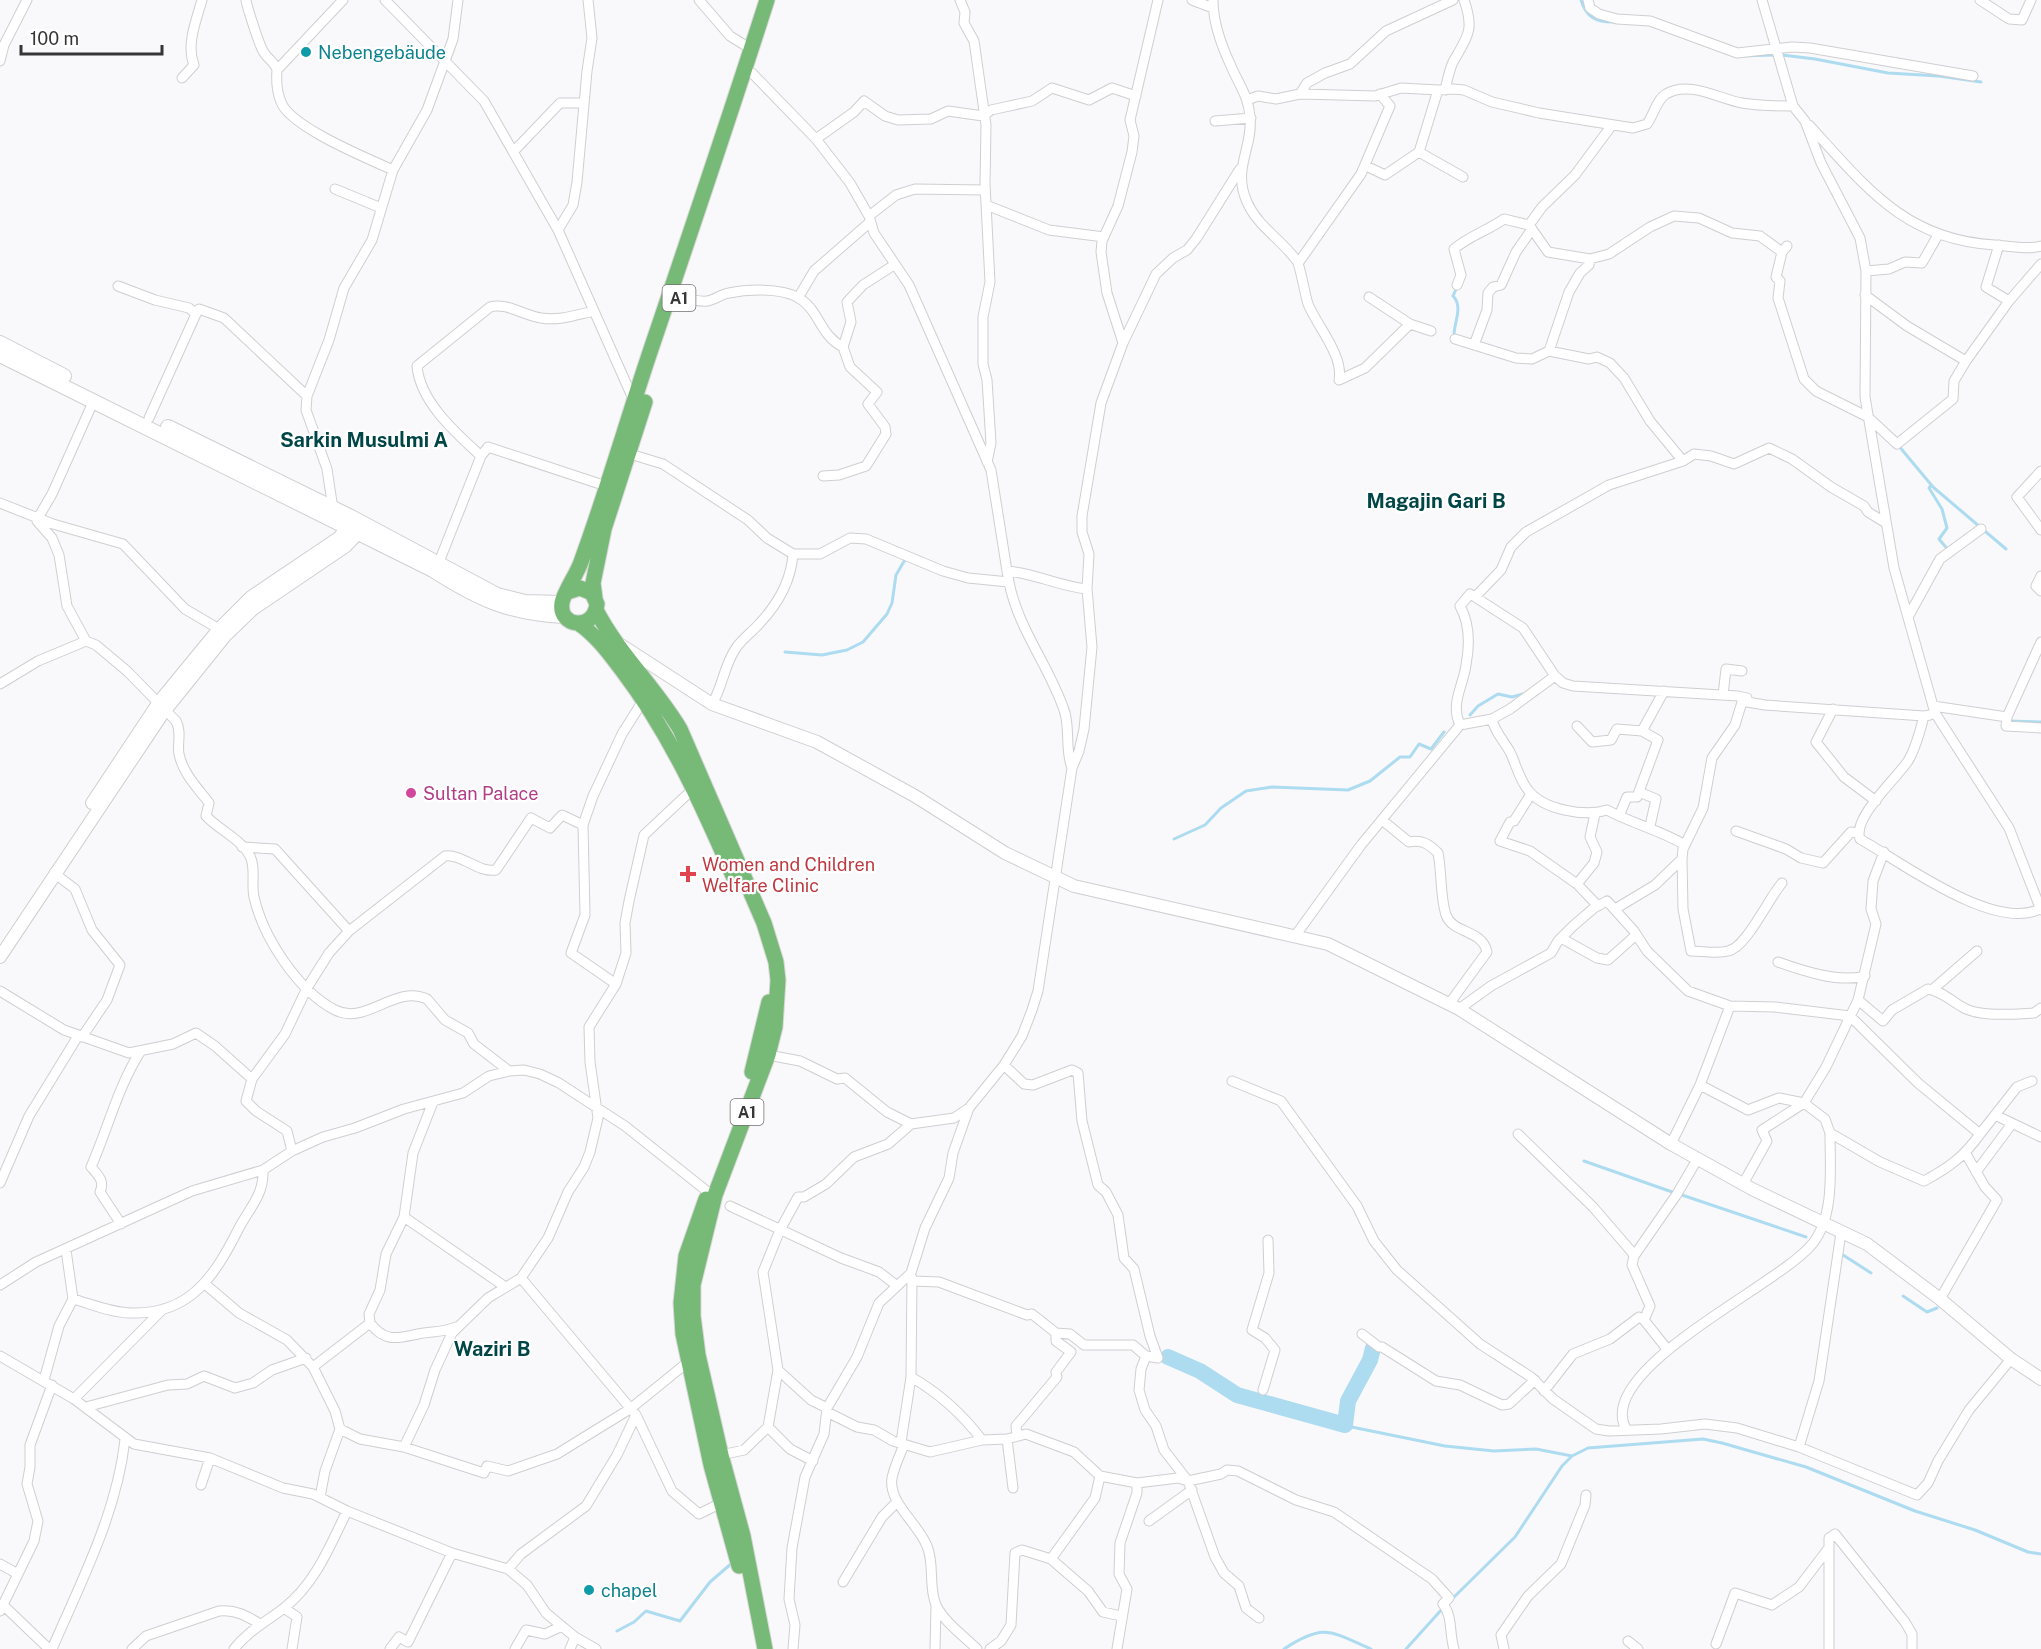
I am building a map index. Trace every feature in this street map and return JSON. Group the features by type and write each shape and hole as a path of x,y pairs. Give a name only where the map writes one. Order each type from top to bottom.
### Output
{"highway":[{"name":"A1","path":"755,1649 735,1549 711,1466 688,1362 681,1303 692,1235 759,1046 768,1010 769,986 766,962 748,910 694,788 657,718 607,651 568,608 767,0"},
{"name":"A1","path":"765,1649 743,1536 721,1455 698,1355 693,1316 693,1284 715,1195 768,1055 776,1019 778,980 776,962 764,923 680,729 667,707 617,643 596,604 593,583 604,529 776,0"},
{"path":"580,588 586,589 596,604 590,620 568,608 580,588"}],"main road":[{"path":"0,343 333,509 356,526 465,590 508,609 568,608"},
{"path":"0,355 356,526 439,562 471,582 511,600 568,608"}],"street":[{"path":"0,61 4,45 27,0"},
{"path":"182,78 193,70 194,65 190,55 194,25 202,0"},
{"path":"246,0 247,10 254,20 263,51 276,64 276,91 281,104 298,120 336,144 393,170"},
{"path":"277,70 344,0"},
{"path":"385,0 484,101 558,230 635,403"},
{"path":"333,509 327,469 306,410 307,396 329,340 344,288 372,240 393,170 427,110 453,39 458,0"},
{"path":"558,230 573,205 592,38 588,0"},
{"path":"699,0 730,36 751,49"},
{"path":"960,0 964,12 964,23 974,41 986,128 985,190 990,282 983,317 982,364 987,380 991,443 987,462"},
{"path":"1123,343 1103,279 1101,252 1104,237 1118,206 1132,152 1134,136 1130,120 1158,0"},
{"path":"1192,0 1213,4 1231,67 1247,100 1251,118 1240,169 1242,190 1254,216 1299,262 1309,305 1334,355 1340,374 1339,380 1365,369 1410,324"},
{"path":"1300,94 1307,83 1325,73 1350,64 1386,31 1453,0"},
{"path":"1365,166 1385,175 1419,152 1441,90 1454,61 1468,39 1470,20 1464,0"},
{"path":"1588,0 1590,8 1599,14 1617,19 1650,21 1737,53 1810,48 1973,76"},
{"path":"1762,0 1779,65 1793,106 1866,189 1894,211 1938,235 1967,243 2041,246"},
{"path":"1980,0 2009,19 2022,20 2031,0"},
{"path":"752,73 816,139 850,183 894,265 913,295 987,462 993,480 1009,582 1027,634 1065,714 1068,756 1072,768"},
{"path":"816,139 854,112 864,101 885,116 898,120 931,119 948,111 983,116 991,110 1032,101 1052,88 1089,100 1112,88 1136,96"},
{"path":"1247,100 1258,96 1276,99 1300,94 1380,94 1401,88 1464,90 1492,102 1539,113 1633,128 1647,124 1663,95 1672,91 1712,93 1734,102 1763,106 1793,106"},
{"path":"1299,262 1365,166 1390,106 1380,94"},
{"path":"514,151 560,103 584,103"},
{"path":"1215,121 1251,118"},
{"path":"1806,121 1821,163 1860,238 1866,271 1865,397 1868,417 1894,568 1934,710 2009,828 2040,909 2030,914 1969,901 1907,869 1884,852 1860,839 1858,833 1876,801 1909,759 1924,717 1934,710 2007,720 2041,728"},
{"path":"1474,345 1487,310 1488,293 1493,287 1501,285 1516,252 1542,207 1575,175 1612,125"},
{"path":"1419,152 1463,177"},
{"path":"721,1455 744,1450 768,1427 778,1370 764,1272 780,1230 798,1197 804,1197 826,1184 854,1157 888,1144 911,1124 954,1118 969,1108 1004,1065 1022,1036 1038,992 1072,768 1079,752 1089,690 1092,647 1087,589 1089,554 1082,532 1082,516 1101,403 1123,343 1156,274 1173,258 1187,250 1196,239 1240,169"},
{"path":"336,189 381,208"},
{"path":"798,298 814,271 896,195 915,189 985,190"},
{"path":"986,205 1049,230 1104,237"},
{"path":"1457,285 1461,275 1454,249 1468,237 1485,232 1504,219 1530,227 1548,252 1590,259 1609,254 1650,226 1674,216 1699,218 1732,232 1760,236 1784,249 1776,277 1780,281 1778,298 1804,379 1815,391 1868,417 1897,444 1953,399 1954,381 1966,361 2009,301 2037,275 2041,264"},
{"path":"1866,271 1889,269 1905,262 1922,263 1938,235"},
{"path":"1999,245 1986,287 2009,301"},
{"path":"1549,351 1569,292 1580,273 1589,265 1590,259"},
{"path":"822,476 839,475 866,466 886,434 885,427 868,404 877,392 850,367 843,347 851,322 847,302 863,285 894,265"},
{"path":"118,286 155,300 189,308 196,314"},
{"path":"680,297 704,302 728,293 762,291 798,298 810,308 830,341 843,347"},
{"path":"1865,295 1906,326 1966,361"},
{"path":"1369,297 1410,324 1431,331"},
{"path":"481,456 456,434 431,401 418,381 417,366 490,307 500,306 541,318 557,319 594,311"},
{"path":"149,418 199,309 224,318 307,396"},
{"path":"1455,339 1516,358 1532,359 1549,351 1589,358 1597,357 1610,363 1624,378 1650,421 1683,461"},
{"path":"94,400 52,494 37,521 52,538 59,558 67,606 86,641 105,652 163,706 179,726 180,758 191,781 209,803 206,816 243,847 252,859 256,906 276,952 307,988 337,1011 353,1015 396,998 423,997 445,1020 468,1033 474,1044 509,1071"},
{"path":"439,562 484,449 494,447 609,487"},
{"path":"1474,597 1500,570 1511,547 1526,532 1609,485 1683,461 1694,454 1711,456 1734,464 1768,448 1792,459 1886,523"},
{"path":"630,454 663,464 748,520 766,538 793,554 820,554 850,538 866,539 943,571 968,578 1009,582"},
{"path":"2041,471 2017,497 2041,530"},
{"path":"0,503 38,518 123,544 185,609 219,629"},
{"path":"0,942 219,629 251,597 356,526"},
{"path":"0,957 163,706 225,636 253,609 346,546 356,526"},
{"path":"1908,617 1940,559 1981,529"},
{"path":"712,704 720,690 726,666 736,647 764,618 785,589 793,554"},
{"path":"1007,571 1018,572 1067,587 1087,589"},
{"path":"2041,576 2036,586 2041,591"},
{"path":"1460,725 1455,705 1466,666 1468,621 1460,606 1470,594 1523,628 1555,676 1563,683 1573,686 1663,693 1723,695 1747,698 1747,702"},
{"path":"0,684 38,661 86,641"},
{"path":"2007,720 2041,642"},
{"path":"617,643 712,704 817,742 915,796 969,831 1054,879 1074,886 1295,936 1346,952 1454,1007 1671,1144 1743,1184 1867,1244 1940,1299 2011,1359 2041,1379"},
{"path":"1723,695 1726,669 1742,671"},
{"path":"1295,936 1382,820 1460,725 1492,719 1510,709 1555,676"},
{"path":"1642,731 1663,693"},
{"path":"616,984 571,953 585,915 582,825 592,796 622,734 644,699"},
{"path":"1782,883 1771,895 1740,947 1728,951 1690,951 1683,909 1682,859 1685,845 1705,802 1712,758 1735,725 1742,702 1924,717"},
{"path":"1833,710 1816,742 1844,777 1876,801"},
{"path":"1492,719 1531,794 1554,806 1595,814 1607,810 1650,826 1685,845"},
{"path":"1576,726 1592,742 1611,740 1617,729 1642,731 1658,740 1638,797 1627,797 1619,816"},
{"path":"433,1102 409,1170 404,1217 386,1254 380,1290 369,1314 370,1323 379,1332 401,1340 418,1334 439,1334 456,1327 504,1286 521,1278 548,1238 568,1192 584,1167 590,1152 598,1118 590,1062 589,1027 616,984 627,947 625,923 644,835 694,788"},
{"path":"1639,792 1656,799 1650,826"},
{"path":"1531,794 1514,821 1510,822 1500,841 1530,852 1578,884 1598,906"},
{"path":"1578,884 1594,863 1597,852 1590,837 1595,814"},
{"path":"292,1151 287,1131 256,1111 246,1101 252,1079 285,1034 307,988 328,953 349,931 445,856 453,856 488,870 496,870 531,818 550,828 562,815 582,825"},
{"path":"1382,820 1409,842 1418,840 1431,846 1438,853 1446,915 1458,927 1474,933 1486,947 1487,952 1454,1007"},
{"path":"1736,831 1786,849 1801,858 1823,863 1844,837 1851,832 1858,833"},
{"path":"243,847 275,849 349,931"},
{"path":"1743,1184 1767,1141 1762,1130 1804,1103 1826,1067 1858,1000 1866,976 1865,963 1876,924 1871,909 1873,881 1884,852"},
{"path":"1615,909 1655,885 1682,859"},
{"path":"0,1183 29,1116 107,1000 120,965 92,930 75,889 54,873"},
{"path":"1454,1007 1551,953 1561,938 1598,906 1607,902 1647,951 1688,991 1730,1006 1775,1007 1850,1016 1918,1083 1980,1134"},
{"path":"1561,938 1597,958 1608,960 1636,935"},
{"path":"1858,1000 1883,1021 1892,1010 1915,995 1932,990 1977,951"},
{"path":"1778,962 1813,974 1866,976"},
{"path":"1932,990 1968,1009 1978,1011 2026,1014 2034,1013 2041,1008"},
{"path":"0,991 25,1009 80,1037 121,1051 140,1052 173,1044 196,1033 215,1046 252,1079"},
{"path":"1671,1144 1700,1085 1730,1006"},
{"path":"121,1224 100,1192 103,1186 101,1180 91,1167 113,1114 122,1085 140,1052"},
{"path":"768,1055 800,1061 837,1079 845,1078 887,1112 911,1124"},
{"path":"794,1649 795,1625 789,1599 794,1528 805,1477 824,1434 827,1410 857,1357 879,1303 896,1285 912,1277 939,1282 1027,1315 1032,1314 1056,1333 1070,1334 1084,1345 1133,1345 1146,1356 1158,1358 1134,1269 1124,1258 1118,1215 1106,1192 1098,1185 1082,1121 1078,1073 1072,1070 1033,1085 1024,1084 1004,1065"},
{"path":"0,1285 36,1262 192,1191 263,1170 292,1151 347,1128 355,1128 405,1109 463,1094 489,1076 509,1071 524,1070 540,1074 597,1107 708,1192"},
{"path":"1232,1081 1281,1101 1357,1206 1374,1240 1397,1270 1480,1344 1535,1380 1544,1391 1596,1428 1608,1431 1661,1429 1705,1424 1737,1428 1799,1447 1917,1495 1924,1490 1938,1461 1969,1410 2011,1359"},
{"path":"1830,1133 1880,1162 1924,1181 1948,1169 1966,1154 2017,1087 2032,1081"},
{"path":"1626,1429 1622,1422 1625,1401 1646,1367 1667,1349 1790,1266 1813,1243 1824,1224 1830,1181 1830,1133 1825,1119 1804,1103 1779,1098 1748,1110 1700,1085"},
{"path":"935,1649 936,1606 932,1576 933,1562 927,1544 911,1517 896,1503 892,1481 903,1447 901,1442 911,1377 912,1277 925,1228 949,1178 953,1153 969,1108"},
{"path":"1995,1115 2011,1125 2041,1137"},
{"path":"1976,1172 2011,1125"},
{"path":"1518,1134 1593,1207 1634,1256"},
{"path":"1940,1299 1997,1200 1989,1194 1966,1154"},
{"path":"1644,1320 1650,1306 1632,1265 1634,1256 1677,1194 1698,1158"},
{"path":"72,1299 129,1314 164,1308 191,1296 205,1284 220,1265 263,1190 263,1170"},
{"path":"730,1206 841,1258 879,1272 896,1285"},
{"path":"404,1217 504,1286"},
{"path":"1799,1447 1819,1381 1841,1233"},
{"path":"1263,1390 1275,1350 1265,1338 1252,1330 1269,1273 1266,1258 1268,1240"},
{"path":"66,1250 72,1299 59,1326 48,1382 30,1445 27,1484 38,1521 34,1541 2,1608 50,1649 97,1546 118,1474 125,1439"},
{"path":"521,1278 633,1412 672,1491 699,1514 723,1502"},
{"path":"205,1284 239,1313 281,1336 313,1367 335,1411 340,1429 325,1471 320,1497"},
{"path":"74,1399 164,1308"},
{"path":"1544,1391 1573,1354 1610,1339 1639,1317 1667,1349"},
{"path":"313,1367 370,1323"},
{"path":"404,1447 424,1405 435,1370 456,1327"},
{"path":"1012,1488 1012,1437 1016,1426 1057,1377 1056,1372 1071,1352 1056,1341 1056,1333"},
{"path":"1362,1334 1379,1347 1436,1381 1460,1385 1502,1405 1509,1404 1535,1380"},
{"path":"0,1356 48,1382 86,1407 125,1439 146,1448 210,1458 283,1488 320,1497 347,1512 452,1553 508,1569 527,1585 546,1612 575,1637 596,1649"},
{"path":"1146,1356 1141,1370 1140,1390 1145,1410 1156,1426 1164,1450 1188,1480 1215,1557 1224,1573 1239,1586 1246,1608 1259,1618"},
{"path":"86,1407 168,1385 187,1384 204,1376 235,1388 243,1387 272,1370 306,1358"},
{"path":"340,1429 360,1439 404,1447 484,1473 487,1466 508,1471 557,1454 633,1412 688,1362"},
{"path":"778,1370 811,1400 827,1410 930,1452 982,1440 1026,1434 1041,1437 1074,1452 1100,1476 1137,1483 1178,1478 1188,1480 1221,1474 1227,1470 1238,1471 1296,1500 1334,1512 1432,1579 1449,1598 1443,1604 1450,1613 1450,1634 1454,1649"},
{"path":"911,1377 927,1387 967,1421 982,1440"},
{"path":"508,1569 521,1554 586,1506 617,1455 633,1412"},
{"path":"768,1427 790,1449 813,1461"},
{"path":"201,1485 210,1458"},
{"path":"1051,1559 1095,1498 1100,1476"},
{"path":"1117,1649 1121,1630 1120,1616 1127,1589 1119,1574 1120,1543 1137,1493 1137,1483"},
{"path":"1149,1521 1192,1490"},
{"path":"1504,1649 1501,1635 1508,1623 1528,1596 1561,1564 1586,1505 1586,1495"},
{"path":"843,1582 882,1517 896,1503"},
{"path":"234,1649 246,1634 284,1608 317,1570 347,1512"},
{"path":"1829,1649 1828,1548 1832,1535 1839,1536 1905,1622 1912,1634 1912,1649"},
{"path":"1716,1644 1735,1593 1772,1605 1799,1587 1828,1548"},
{"path":"990,1649 1001,1641 1011,1625 1016,1553 1022,1550 1051,1559 1088,1591 1103,1612 1120,1616"},
{"path":"390,1649 399,1637 408,1642 452,1553"},
{"path":"0,1564 18,1574"},
{"path":"936,1606 977,1649"},
{"path":"284,1608 297,1617 292,1649"},
{"path":"132,1649 146,1636 219,1611 228,1610 243,1614 260,1624"},
{"path":"515,1649 526,1630 545,1634 562,1626"},
{"path":"570,1649 575,1637"},
{"path":"1628,1641 1638,1649"}],"waterway":[{"path":"1581,0 1592,17 1613,22"},
{"path":"1737,56 1775,55"},
{"path":"1782,55 1888,73 1939,76 1981,82"},
{"path":"1454,337 1458,305 1453,296 1457,287"},
{"path":"1898,445 1933,487 2006,549"},
{"path":"1931,485 1929,488 1942,509 1947,528 1939,539 1949,551"},
{"path":"785,652 822,655 847,650 863,642 887,614 892,603 896,575 906,558"},
{"path":"1470,715 1478,706 1498,694 1512,697 1523,694"},
{"path":"2009,721 2041,722"},
{"path":"1174,839 1205,825 1221,808 1246,791 1272,787 1348,790 1370,781 1400,757 1410,757 1419,744 1431,749 1444,732"},
{"path":"1584,1161 1675,1193"},
{"path":"1679,1194 1806,1237"},
{"path":"1840,1253 1871,1273"},
{"path":"1903,1296 1927,1312 1937,1308"},
{"path":"1168,1357 1200,1371 1237,1395 1345,1425 1348,1401 1370,1360 1373,1348"},
{"path":"1332,1423 1445,1446 1494,1451 1536,1449 1572,1456"},
{"path":"1452,1599 1515,1537 1562,1466 1572,1456 1588,1448 1703,1439 1806,1467 1915,1511 1975,1530 2028,1552 2041,1554"},
{"path":"617,1631 634,1622 646,1611 680,1621 710,1582 732,1563"},
{"path":"1406,1649 1443,1608"},
{"path":"1284,1649 1309,1636 1327,1632 1371,1649"}],"place":[{"name":"Nebengebäude","path":"306,52"},
{"name":"Sultan Palace","path":"411,793"},
{"name":"Women and Children Welfare Clinic","path":"688,874"},
{"name":"chapel","path":"589,1590"}],"district":[{"name":"Sarkin Musulmi A","path":"364,440"},
{"name":"Magajin Gari B","path":"1436,501"},
{"name":"Waziri B","path":"492,1349"}]}
